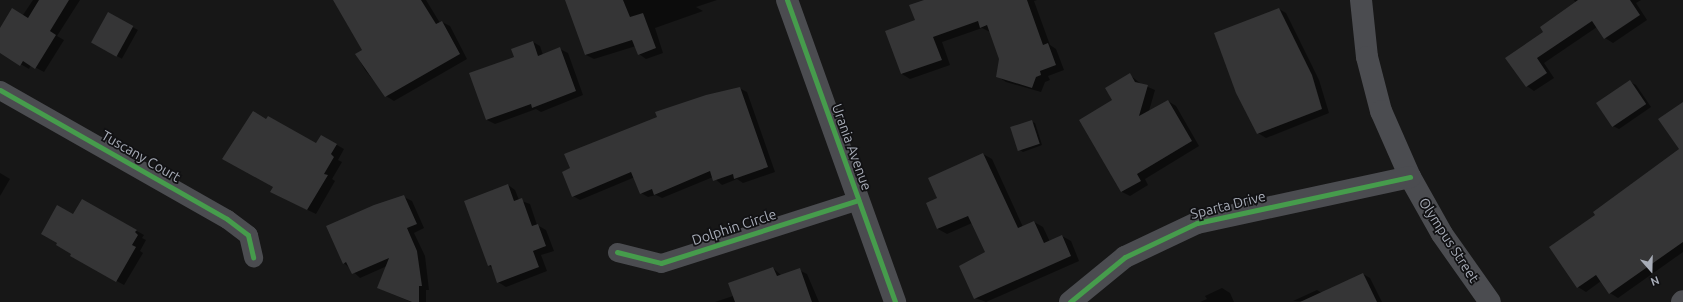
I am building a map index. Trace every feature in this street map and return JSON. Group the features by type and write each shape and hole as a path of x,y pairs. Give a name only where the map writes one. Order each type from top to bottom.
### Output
{"street":[{"name":"Urania Avenue","path":"787,0 895,302"},
{"path":"1361,0 1367,57 1381,111 1410,177"},
{"name":"Tuscany Court","path":"0,90 227,219 248,235 252,257"},
{"name":"Sparta Drive","path":"1070,302 1125,257 1197,223 1410,177"},
{"name":"Olympus Street","path":"1410,177 1442,234 1490,302"},
{"name":"Dolphin Circle","path":"616,252 661,263 858,200"}],"building":[{"path":"39,0 69,0 50,31 56,35 35,69 23,61 20,66 0,53 0,28 12,8 28,18"},
{"path":"333,0 421,0 436,24 442,21 460,54 385,97 355,54 362,50"},
{"path":"565,0 623,0 630,17 643,13 656,48 638,55 632,40 585,55"},
{"path":"924,0 1027,0 1043,45 1048,43 1056,65 1040,71 1041,75 1036,77 1032,88 996,77 999,59 987,25 980,28 978,21 933,37 942,60 901,74 885,31 915,20 909,5"},
{"path":"1578,0 1630,0 1640,15 1604,39 1592,21 1537,58 1547,73 1526,87 1505,58 1543,32 1540,27"},
{"path":"1279,8 1312,75 1322,109 1257,134 1236,93 1214,33"},
{"path":"108,12 133,26 116,57 91,43"},
{"path":"533,41 538,56 560,47 576,91 532,108 531,104 486,120 469,73 514,57 511,49"},
{"path":"1130,73 1135,82 1148,85 1139,116 1168,100 1192,141 1137,174 1141,181 1121,192 1079,120 1112,100 1105,88"},
{"path":"1630,80 1646,104 1612,127 1596,103"},
{"path":"740,87 768,167 734,179 733,174 713,181 710,171 654,195 652,189 640,194 631,172 572,197 562,172 570,168 564,154 657,117 655,112 706,95"},
{"path":"1683,102 1683,242 1609,294 1596,275 1577,288 1549,247 1595,215 1593,212 1679,149 1658,119"},
{"path":"253,111 266,119 268,116 316,143 321,135 337,144 331,154 334,157 324,174 328,175 307,210 270,192 273,187 222,159"},
{"path":"1032,120 1040,144 1018,151 1010,127"},
{"path":"983,153 1018,228 1034,221 1044,243 1062,235 1071,256 974,299 959,266 985,252 968,216 937,229 926,203 937,198 928,178"},
{"path":"508,184 514,201 522,198 532,226 538,224 546,246 533,251 539,267 497,283 491,265 488,266 464,201"},
{"path":"404,195 417,224 407,228 417,251 422,286 419,286 419,302 412,302 377,288 389,258 352,274 346,262 343,264 326,226 374,205"},
{"path":"82,199 137,230 135,232 138,235 132,245 136,247 116,282 70,256 71,254 56,245 57,243 41,234 57,205 73,214"},
{"path":"773,267 777,276 800,268 812,302 735,302 728,283"},
{"path":"1363,273 1377,302 1300,302"}],"cycle path":[{"path":"787,0 895,302"},
{"path":"0,90 227,219 248,235 253,257"},
{"path":"1070,302 1125,257 1197,223 1410,177"},
{"path":"617,252 661,263 858,200"}]}
